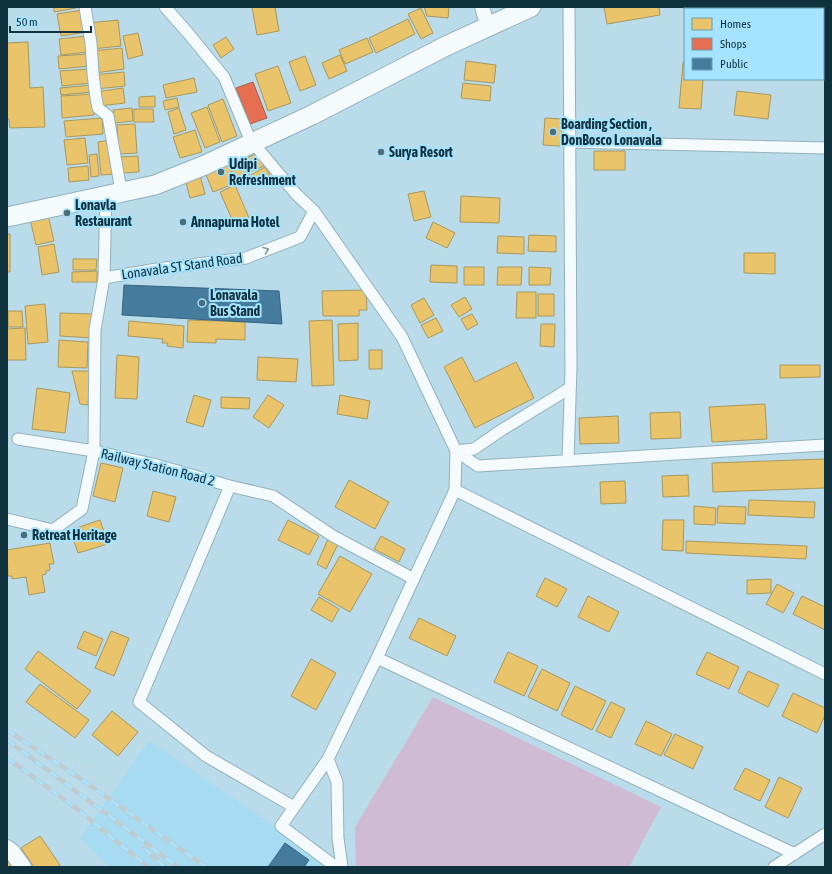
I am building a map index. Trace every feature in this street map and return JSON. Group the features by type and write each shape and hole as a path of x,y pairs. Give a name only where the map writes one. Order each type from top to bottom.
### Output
{"highway":[{"path":"7,208 110,189 155,185 205,165 251,140 319,112 446,46 485,17 508,7"},
{"path":"485,17 531,7"},
{"path":"7,216 110,189"}],"main road":[{"path":"7,848 12,852 23,867"}],"street":[{"name":"Railway Station Road 2","path":"85,7 91,43 93,74 98,108 108,116 110,189 104,278 95,330 94,451 153,464 230,486 273,496 333,536 414,579"},
{"path":"165,7 224,77 251,140 296,194 314,211 402,337 456,451 455,490 414,579 328,760 281,826 336,867"},
{"path":"568,460 570,388 569,7"},
{"path":"570,142 825,148"},
{"name":"Lonavala ST Stand Road","path":"104,278 157,269 246,258 300,237 314,211"},
{"path":"456,451 474,449 500,431 570,388"},
{"path":"7,519 53,530 82,509 94,451 18,439"},
{"path":"456,451 478,466 825,445"},
{"path":"230,486 139,702 206,756 294,807"},
{"path":"455,490 825,674"},
{"path":"377,658 795,854"},
{"path":"328,760 337,782 338,838 342,867"},
{"path":"774,867 825,834"}],"path":[{"path":"7,705 119,801"}],"shaded area":[{"path":"433,697 661,807 629,867 356,867 355,827"},
{"path":"149,741 319,856 324,867 110,867 80,838"}],"building: Homes":[{"path":"54,7 76,7 76,8 54,12"},
{"path":"252,7 275,7 279,31 257,35"},
{"path":"424,7 449,7 448,18 427,16"},
{"path":"604,7 659,7 660,15 607,24"},
{"path":"421,8 433,33 421,39 408,14"},
{"path":"83,10 87,32 61,36 57,14"},
{"path":"408,19 415,34 376,53 369,38"},
{"path":"118,20 121,46 92,49 89,23"},
{"path":"138,33 143,55 128,59 123,36"},
{"path":"87,36 89,52 61,55 59,39"},
{"path":"226,37 234,49 221,58 213,45"},
{"path":"367,38 373,52 345,64 339,50"},
{"path":"28,42 30,88 43,87 45,127 10,128 9,119 7,119 7,43"},
{"path":"122,48 124,69 95,73 92,51"},
{"path":"89,54 90,66 59,69 58,56"},
{"path":"340,55 347,71 329,79 322,63"},
{"path":"305,56 316,85 300,91 289,62"},
{"path":"466,61 496,65 494,83 464,80"},
{"path":"684,62 684,80 703,80 701,109 679,108"},
{"path":"278,66 291,103 268,111 255,74"},
{"path":"90,69 91,83 62,86 60,71"},
{"path":"124,72 125,86 96,89 94,75"},
{"path":"194,78 197,92 166,98 163,85"},
{"path":"463,83 491,86 490,101 461,98"},
{"path":"92,85 92,92 61,95 60,88"},
{"path":"123,88 125,103 99,106 96,92"},
{"path":"737,91 771,95 768,119 734,115"},
{"path":"93,94 94,115 62,118 61,96"},
{"path":"155,96 155,107 139,107 139,97"},
{"path":"177,98 179,107 165,110 163,101"},
{"path":"223,99 237,136 222,142 208,105"},
{"path":"207,107 220,142 205,148 191,113"},
{"path":"132,108 133,121 115,123 113,110"},
{"path":"179,108 186,130 174,134 168,112"},
{"path":"134,109 153,109 154,122 134,122"},
{"path":"102,118 103,134 66,137 64,121"},
{"name":"Boarding Section , DonBosco Lonavala","path":"545,118 562,119 560,146 543,145"},
{"path":"135,124 137,153 119,154 117,125"},
{"path":"195,130 202,152 180,158 173,137"},
{"path":"85,138 88,163 67,165 64,140"},
{"path":"110,140 113,174 101,175 98,142"},
{"path":"594,151 625,151 625,170 594,170"},
{"path":"258,153 264,166 250,172 244,159"},
{"path":"97,154 99,176 91,177 89,155"},
{"path":"138,156 139,172 122,173 121,157"},
{"path":"242,157 250,176 237,181 229,162"},
{"path":"228,163 236,183 213,192 205,172"},
{"path":"88,166 89,180 69,182 68,168"},
{"path":"265,167 271,177 258,186 251,175"},
{"path":"200,175 205,194 190,198 185,179"},
{"path":"235,185 249,218 234,224 220,192"},
{"path":"424,191 431,217 414,221 408,194"},
{"path":"461,196 500,198 499,223 460,222"},
{"path":"48,215 54,241 36,245 30,219"},
{"path":"433,222 455,233 447,248 426,238"},
{"path":"7,234 10,234 10,272 7,272"},
{"path":"529,235 556,236 556,252 528,251"},
{"path":"498,236 524,237 524,254 497,253"},
{"path":"54,244 59,272 42,275 38,247"},
{"path":"744,253 775,253 775,274 744,273"},
{"path":"73,259 97,259 96,270 73,270"},
{"path":"431,265 457,266 457,283 430,282"},
{"path":"464,267 484,267 484,285 464,285"},
{"path":"498,267 522,267 521,285 497,285"},
{"path":"529,267 551,268 550,285 529,285"},
{"path":"97,271 97,282 72,282 72,272"},
{"path":"366,290 367,310 359,310 359,316 323,316 322,291"},
{"path":"517,292 536,292 536,318 516,318"},
{"path":"538,294 554,294 554,316 538,316"},
{"path":"465,297 472,309 459,317 451,305"},
{"path":"424,298 434,315 420,323 411,305"},
{"path":"45,304 48,342 28,344 25,306"},
{"path":"8,311 22,311 23,327 8,327"},
{"path":"60,313 93,314 92,338 60,336"},
{"path":"472,314 478,324 467,330 461,319"},
{"path":"436,318 443,331 428,338 421,325"},
{"path":"188,320 245,322 245,340 216,339 216,343 187,342"},
{"path":"332,320 334,385 312,386 309,321"},
{"path":"129,321 184,326 183,348 167,346 168,343 162,343 163,339 128,336"},
{"path":"358,323 358,360 339,361 338,324"},
{"path":"541,324 555,324 554,347 540,346"},
{"path":"25,328 26,360 7,360 7,329"},
{"path":"59,340 88,342 87,368 58,367"},
{"path":"369,350 382,350 382,369 369,369"},
{"path":"117,355 139,357 137,399 115,398"},
{"path":"258,357 298,359 296,382 257,380"},
{"path":"462,357 475,382 516,362 534,398 475,428 444,367"},
{"path":"780,365 820,365 820,377 780,378"},
{"path":"72,371 90,371 88,405 80,404"},
{"path":"37,388 70,393 65,433 32,429"},
{"path":"194,395 211,400 203,427 186,422"},
{"path":"268,395 284,405 269,428 253,417"},
{"path":"340,395 370,401 367,419 337,414"},
{"path":"221,397 250,398 249,409 221,408"},
{"path":"765,404 767,439 712,442 709,407"},
{"path":"680,412 681,438 651,439 650,413"},
{"path":"618,416 619,443 580,444 579,418"},
{"path":"825,459 825,488 713,492 712,463"},
{"path":"101,463 123,468 115,502 93,496"},
{"path":"688,475 689,496 663,497 662,476"},
{"path":"349,480 389,502 375,529 335,507"},
{"path":"625,481 626,503 601,504 600,482"},
{"path":"153,491 176,497 169,522 147,516"},
{"path":"749,500 815,502 814,518 748,515"},
{"path":"694,506 716,508 715,525 694,524"},
{"path":"718,506 746,507 745,524 717,523"},
{"path":"100,520 108,544 78,553 70,530"},
{"path":"288,520 319,536 309,555 278,540"},
{"path":"663,520 684,520 683,551 662,550"},
{"path":"381,536 405,549 399,562 374,549"},
{"path":"328,539 338,544 326,569 317,564"},
{"path":"686,541 807,546 806,559 686,553"},
{"path":"50,543 54,564 49,564 50,570 46,571 46,574 42,575 45,592 29,595 26,577 12,579 12,576 8,576 7,550"},
{"path":"340,556 372,574 350,612 318,594"},
{"path":"545,578 567,589 557,607 536,596"},
{"path":"771,579 771,593 747,594 747,580"},
{"path":"777,584 794,593 783,613 766,604"},
{"path":"588,596 619,612 609,632 578,617"},
{"path":"802,596 825,607 825,630 793,614"},
{"path":"319,597 339,609 332,622 311,610"},
{"path":"419,618 456,636 447,656 409,638"},
{"path":"84,631 103,639 96,656 77,648"},
{"path":"111,631 129,638 114,676 95,668"},
{"path":"38,651 91,691 77,709 25,669"},
{"path":"508,652 538,666 524,696 494,682"},
{"path":"707,652 739,667 729,689 696,674"},
{"path":"311,659 336,673 316,710 291,696"},
{"path":"542,669 570,683 557,711 528,697"},
{"path":"748,671 779,685 768,707 738,692"},
{"path":"40,684 89,720 75,738 26,702"},
{"path":"575,686 606,701 592,730 561,715"},
{"path":"793,693 825,708 825,715 817,733 782,716"},
{"path":"611,702 625,709 611,738 596,731"},
{"path":"112,711 138,732 118,756 92,735"},
{"path":"646,721 672,734 661,756 635,744"},
{"path":"675,734 703,747 693,769 664,755"},
{"path":"745,768 770,780 760,801 734,789"},
{"path":"779,777 802,788 788,818 765,807"},
{"path":"40,836 60,865 57,867 34,867 21,848"},
{"path":"8,858 15,867 7,867"}],"building: Shops":[{"path":"253,82 267,118 250,124 236,88"}],"building: Public":[{"name":"Lonavala Bus Stand","path":"124,285 279,291 282,324 122,315"},
{"path":"285,843 309,860 304,867 268,867"}],"railway":[{"path":"7,730 78,777 206,867"},
{"path":"7,740 178,867"},
{"path":"7,758 76,808 148,867"},
{"path":"144,848 165,867"}],"place":[{"name":"Boarding Section , DonBosco Lonavala","path":"553,132"},
{"name":"Surya Resort","path":"381,152"},
{"name":"Udipi Refreshment","path":"221,172"},
{"name":"Lonavla Restaurant","path":"67,213"},
{"name":"Annapurna Hotel","path":"183,222"},
{"name":"Lonavala Bus Stand","path":"202,303"},
{"name":"Retreat Heritage","path":"24,535"}]}
